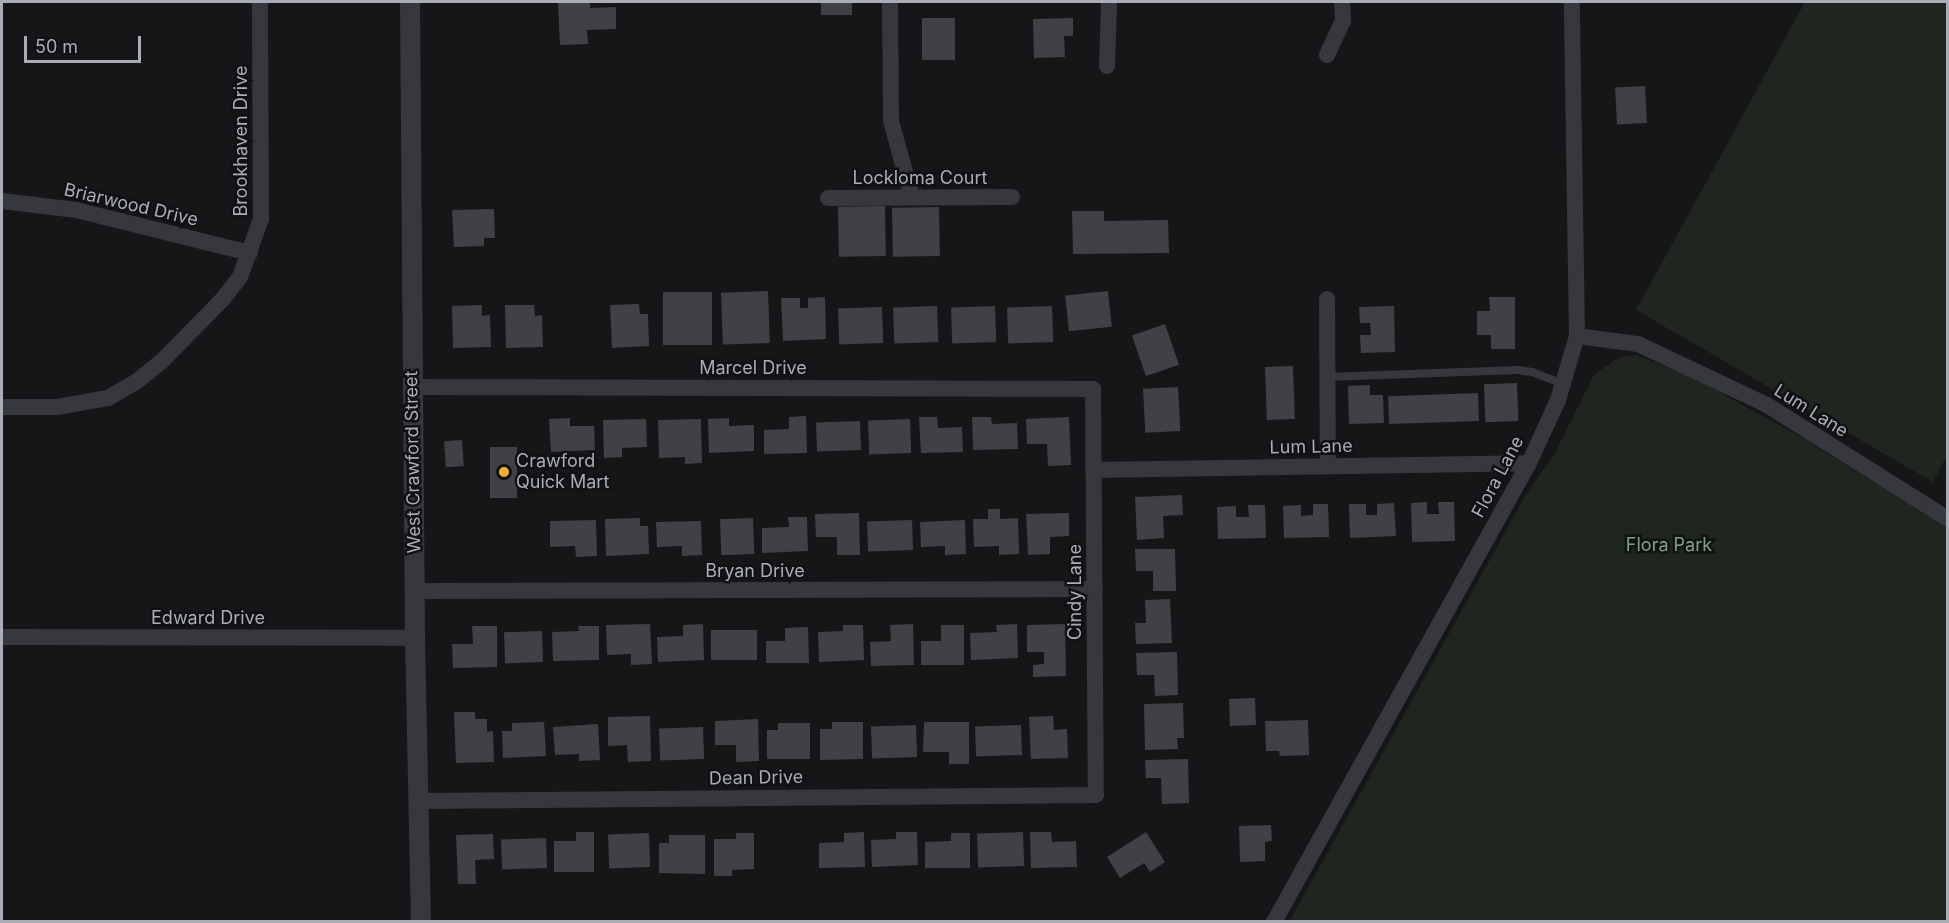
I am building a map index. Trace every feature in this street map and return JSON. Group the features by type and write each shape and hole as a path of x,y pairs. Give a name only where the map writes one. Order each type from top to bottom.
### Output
{"street":[{"name":"Brookhaven Drive","path":"2,406 57,407 108,398 136,382 222,300 240,277 261,219 260,2"},
{"name":"West Crawford Street","path":"410,2 414,591 421,921"},
{"path":"890,2 891,120 912,197"},
{"path":"1107,66 1109,2"},
{"path":"1327,55 1343,20 1342,2"},
{"name":"Flora Lane","path":"1274,921 1529,463 1563,384 1577,336 1572,2"},
{"name":"Lockloma Court","path":"828,198 1012,197"},
{"name":"Briarwood Drive","path":"2,201 76,210 250,253"},
{"path":"1327,299 1328,466"},
{"name":"Lum Lane","path":"1577,336 1638,344 1767,405 1947,519"},
{"name":"Marcel Drive","path":"412,387 1093,389"},
{"name":"Cindy Lane","path":"1093,389 1096,795"},
{"name":"Lum Lane","path":"1093,470 1529,463"},
{"name":"Bryan Drive","path":"414,591 1095,589"},
{"name":"Edward Drive","path":"2,637 415,638"},
{"name":"Dean Drive","path":"417,801 1096,795"}],"lane":[{"path":"1328,377 1518,370 1532,372 1563,384"}],"green space":[{"path":"1805,2 1947,2 1948,453 1933,482 1636,310"},
{"name":"Flora Park","path":"1637,355 1696,379 1801,437 1876,484 1947,517 1947,921 1289,922 1528,491 1554,455 1594,375 1618,358"}],"building":[{"path":"558,2 590,2 590,8 616,7 616,29 587,30 588,44 560,45"},
{"path":"821,2 852,2 852,15 821,15"},
{"path":"922,18 955,18 955,60 922,60"},
{"path":"1073,18 1073,36 1064,36 1065,57 1034,58 1033,19"},
{"path":"1645,86 1647,123 1617,125 1615,88"},
{"path":"885,206 886,256 839,257 838,207"},
{"path":"939,207 940,256 893,257 892,208"},
{"path":"494,209 495,238 484,238 484,246 454,247 452,210"},
{"path":"1072,211 1104,211 1104,221 1168,220 1169,253 1073,254"},
{"path":"768,291 770,343 723,345 721,293"},
{"path":"1108,291 1112,327 1069,331 1065,295"},
{"path":"663,292 712,292 712,345 663,345"},
{"path":"825,297 826,339 783,341 781,298 800,298 800,308 808,308 808,298"},
{"path":"1489,297 1515,297 1515,349 1491,349 1491,335 1477,335 1477,311 1490,311"},
{"path":"639,304 640,314 648,314 649,346 612,348 610,305"},
{"path":"482,305 482,316 490,315 491,347 453,348 452,306"},
{"path":"505,305 534,305 535,316 542,315 543,347 506,348"},
{"path":"937,306 938,342 894,344 893,308"},
{"path":"995,306 996,342 952,344 951,308"},
{"path":"1052,306 1053,342 1008,344 1007,308"},
{"path":"1394,306 1395,352 1361,353 1360,335 1371,335 1370,323 1360,323 1359,307"},
{"path":"882,307 883,343 839,345 838,309"},
{"path":"1165,324 1179,365 1146,376 1132,335"},
{"path":"1293,366 1295,419 1267,420 1265,367"},
{"path":"1517,383 1518,421 1485,422 1484,384"},
{"path":"1370,385 1370,395 1383,395 1384,423 1349,424 1348,386"},
{"path":"1178,387 1180,431 1145,433 1143,389"},
{"path":"1478,393 1479,421 1389,424 1388,396"},
{"path":"806,416 807,453 764,454 764,430 789,429 789,417"},
{"path":"919,417 937,417 938,428 962,427 963,452 921,453"},
{"path":"972,417 991,417 992,424 1017,423 1018,449 973,450"},
{"path":"1069,417 1071,465 1048,466 1047,444 1027,444 1026,419"},
{"path":"570,418 570,426 594,426 595,450 551,452 549,419"},
{"path":"729,418 729,426 754,425 754,451 709,453 708,419"},
{"path":"646,419 647,447 622,448 622,457 604,458 603,420"},
{"path":"701,419 702,463 685,464 685,457 659,458 658,420"},
{"path":"910,419 911,453 869,454 868,420"},
{"path":"860,421 861,450 817,452 816,423"},
{"name":"Crawford Quick Mart","path":"462,440 464,466 446,467 444,441"},
{"name":"Crawford Quick Mart","path":"490,447 517,447 517,498 490,498"},
{"path":"1182,495 1183,515 1163,516 1164,538 1137,540 1135,497"},
{"path":"1427,502 1427,514 1439,514 1438,502 1454,502 1455,541 1412,542 1411,503"},
{"path":"1394,503 1396,536 1350,538 1349,504 1366,504 1366,515 1377,515 1377,504"},
{"path":"1313,504 1328,504 1329,537 1284,538 1283,506 1301,505 1301,516 1313,515"},
{"path":"1248,505 1265,505 1266,538 1218,539 1217,507 1236,506 1236,517 1249,517"},
{"path":"988,509 1000,509 1000,519 1018,518 1019,554 999,555 999,546 974,547 973,519 988,519"},
{"path":"859,513 860,555 837,555 837,537 816,537 815,514"},
{"path":"1069,513 1069,536 1050,537 1050,554 1028,555 1026,514"},
{"path":"788,517 807,517 808,551 762,553 762,528 789,527"},
{"path":"640,518 640,526 648,526 649,554 606,556 605,519"},
{"path":"753,518 754,554 721,555 720,519"},
{"path":"596,520 597,556 576,557 575,546 550,547 550,521"},
{"path":"912,520 913,550 868,552 867,522"},
{"path":"965,520 966,554 945,555 945,546 921,547 920,522"},
{"path":"701,521 702,555 682,556 682,546 657,547 656,522"},
{"path":"1135,549 1175,549 1176,591 1153,591 1153,571 1136,571"},
{"path":"1170,599 1172,643 1136,644 1135,623 1146,623 1145,600"},
{"path":"650,624 652,664 631,665 631,654 607,655 606,625"},
{"path":"703,624 704,660 658,662 657,637 683,636 683,625"},
{"path":"913,624 914,665 871,666 870,642 891,641 890,625"},
{"path":"1017,624 1018,658 971,660 970,633 997,632 996,625"},
{"path":"1065,624 1066,676 1033,677 1033,665 1044,664 1044,652 1027,652 1027,625"},
{"path":"843,625 863,625 864,660 819,662 818,632 843,631"},
{"path":"941,625 964,625 964,665 921,665 921,641 941,641"},
{"path":"472,626 497,626 497,667 453,668 452,644 473,644"},
{"path":"578,626 599,626 599,660 553,661 552,632 579,631"},
{"path":"808,627 809,663 766,663 766,641 785,641 785,628"},
{"path":"711,630 757,630 757,660 711,660"},
{"path":"542,631 543,662 505,663 504,632"},
{"path":"1177,652 1178,695 1155,696 1154,675 1137,675 1136,653"},
{"path":"1255,698 1256,725 1230,726 1229,699"},
{"path":"1183,703 1184,738 1177,738 1178,749 1145,750 1144,704"},
{"path":"454,712 475,712 475,719 487,719 487,732 493,731 494,762 456,763"},
{"path":"650,716 651,761 628,762 627,745 608,746 608,717"},
{"path":"1053,716 1054,730 1067,729 1068,758 1031,759 1029,717"},
{"path":"758,719 759,761 736,762 736,745 715,745 715,721"},
{"path":"1308,720 1309,755 1280,756 1279,751 1266,751 1265,721"},
{"path":"544,722 546,756 503,758 502,731 512,731 512,723"},
{"path":"832,722 863,722 863,759 820,760 820,729 832,729"},
{"path":"924,722 969,722 969,764 949,764 949,752 923,752"},
{"path":"778,723 810,723 810,759 767,759 767,730 778,730"},
{"path":"598,724 600,760 579,761 579,754 555,755 553,727"},
{"path":"916,725 917,757 872,759 871,727"},
{"path":"1021,725 1022,755 976,757 975,727"},
{"path":"703,727 704,759 660,761 659,729"},
{"path":"1188,759 1189,803 1162,804 1161,778 1146,778 1145,760"},
{"path":"1271,825 1272,841 1265,842 1265,861 1240,862 1239,826"},
{"path":"576,832 594,832 594,872 554,872 554,841 576,841"},
{"path":"864,832 865,867 819,868 819,843 844,842 844,833"},
{"path":"896,832 917,832 918,865 872,867 871,840 896,839"},
{"path":"1023,832 1024,866 978,868 977,834"},
{"path":"1030,832 1051,832 1052,842 1076,841 1077,867 1031,868"},
{"path":"1146,832 1165,862 1150,872 1144,863 1120,878 1107,857"},
{"path":"649,833 650,867 609,868 608,834"},
{"path":"736,833 754,833 754,869 732,870 732,876 714,876 714,839 736,839"},
{"path":"951,833 970,833 970,868 925,868 925,842 951,841"},
{"path":"493,834 494,859 475,860 476,884 458,884 456,835"},
{"path":"669,835 705,835 705,874 659,873 659,843 669,843"},
{"path":"546,838 547,868 502,870 501,840"}],"place":[{"name":"Crawford Quick Mart","path":"504,472"}]}
